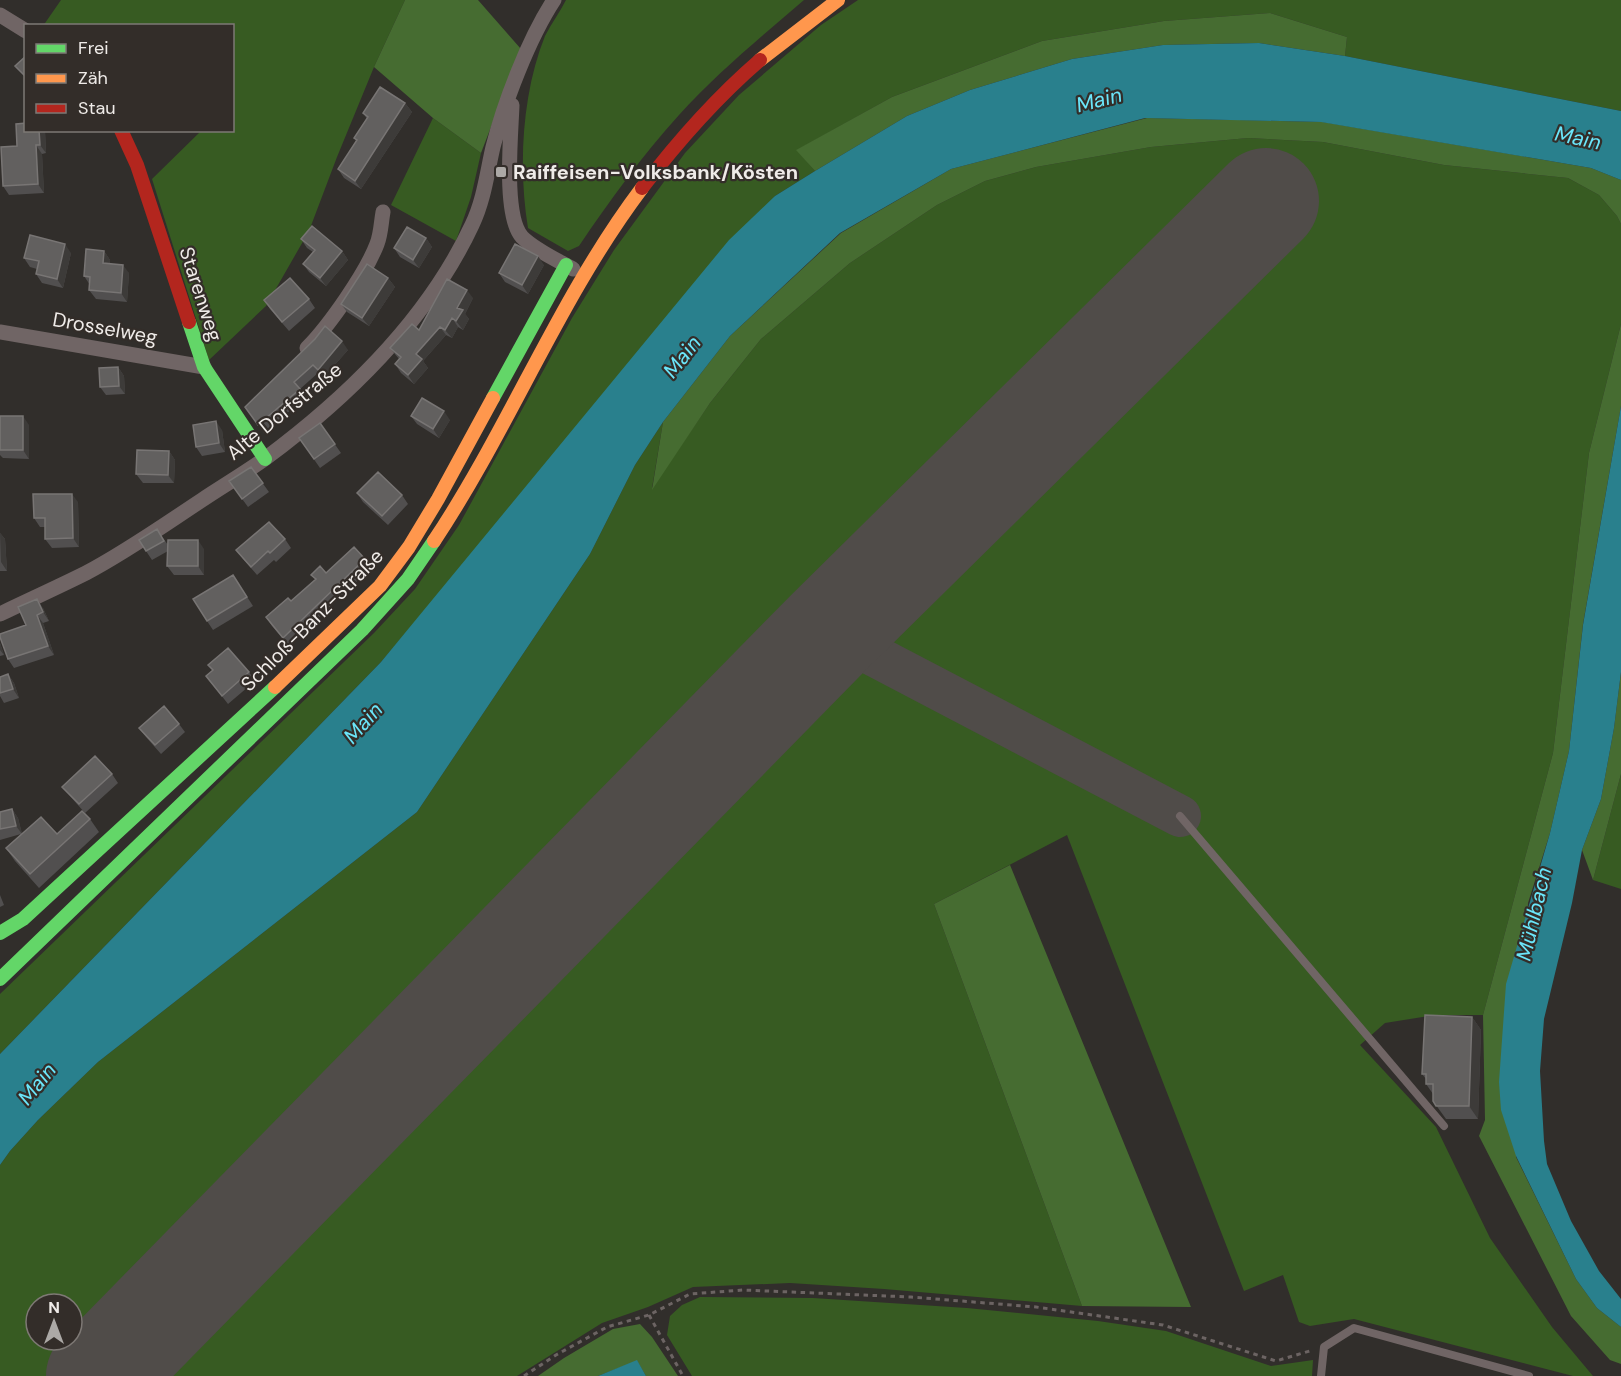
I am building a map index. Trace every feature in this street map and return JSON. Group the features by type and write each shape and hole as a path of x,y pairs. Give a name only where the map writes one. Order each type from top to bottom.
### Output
{"street":[{"name":"Alte Dorfstraße","path":"0,614 88,572 265,459 343,394 390,346 447,272 473,223 481,202 494,146 513,89 532,42 554,0"},
{"path":"0,979 362,630 400,589 421,562 451,514 584,275 638,194 686,135 728,91 772,50 838,0"},
{"path":"0,15 24,30"},
{"path":"513,89 510,172 514,224 523,238 584,275"},
{"name":"Starenweg","path":"122,132 137,165 204,367 240,413 265,459"},
{"path":"299,355 314,340 368,263 378,242 383,212"},
{"name":"Schloß-Banz-Straße","path":"0,933 22,919 53,892 260,701 380,585 410,547 438,499 566,265"},
{"name":"Drosselweg","path":"0,332 204,367"}],"lane":[{"path":"1180,816 1444,1126"},
{"path":"1321,1376 1324,1347 1354,1328 1528,1376"}],"path":[{"path":"524,1376 556,1355 607,1327 649,1315 690,1294 722,1292 781,1291 900,1296 1036,1307 1163,1325 1276,1361 1324,1347"},
{"path":"649,1315 683,1376"}],"green space":[{"path":"61,0 405,0 374,67 309,231 266,306 209,360 152,179 200,132 234,132 234,24 44,24"},
{"path":"405,0 478,0 521,49 481,153 433,118 374,67"},
{"path":"566,0 804,0 694,100 639,162 579,246 568,251 528,228 523,181 524,131 531,82 545,36"},
{"path":"858,0 1621,0 1621,111 1345,56 1347,37 1270,13 1164,21 1042,41 892,97 797,150 815,171 775,196 381,662 0,1054 0,994 374,633 415,589 459,525 572,318 614,250 685,153 739,95 821,25"},
{"path":"1270,13 1347,37 1345,56 1259,43 1163,45 1072,59 970,90 907,116 815,171 796,150 892,97 1042,41 1164,21"},
{"path":"433,118 481,153 471,197 456,241 391,205"},
{"path":"1147,118 1323,122 1591,168 1621,180 1621,224 1599,195 1568,178 1444,165 1323,142 1248,138 1151,147 1036,167 985,181 937,205 850,263 761,339 710,403 652,490 663,422 730,336 841,233 951,169"},
{"path":"1248,138 1323,142 1444,165 1568,178 1599,195 1621,224 1621,324 1589,453 1553,753 1483,1015 1435,1015 1385,1023 1360,1045 1436,1127 1490,1238 1552,1327 1593,1376 1573,1376 1354,1319 1310,1326 1299,1322 1283,1275 1244,1291 1067,835 934,904 1082,1306 790,1283 693,1287 648,1307 602,1323 517,1376 0,1376 0,1165 10,1151 38,1120 98,1062 417,812 590,554 635,465 663,422 652,488 710,403 761,339 850,263 937,205 985,181 1036,167 1151,147"},
{"path":"1621,324 1621,406 1583,624 1569,751 1550,833 1528,903 1516,1157 1576,1279 1597,1308 1621,1327 1621,1364 1610,1360 1571,1316 1479,1136 1485,1120 1483,1015 1553,753 1589,453"},
{"path":"1621,672 1621,774 1593,880 1582,850 1601,799"},
{"path":"1621,774 1621,889 1593,880"},
{"path":"1010,865 1191,1307 1082,1306 934,904"},
{"path":"700,1297 813,1298 967,1308 1098,1321 1166,1331 1271,1366 1313,1360 1312,1376 692,1376 667,1335 670,1316 682,1305"},
{"path":"640,1324 652,1337 678,1376 646,1376 637,1361 598,1376 538,1376 613,1329"}],"water":[{"name":"Main","path":"1259,43 1345,56 1621,111 1621,180 1591,168 1321,122 1145,118 951,169 840,233 730,336 663,422 635,465 590,554 417,812 98,1062 38,1120 0,1165 0,1054 381,662 729,240 775,196 907,116 970,90 1072,59 1163,45"},
{"name":"Mühlbach","path":"1621,406 1621,672 1601,799 1582,850 1572,903 1544,1019 1540,1071 1547,1164 1571,1221 1599,1271 1621,1299 1621,1327 1597,1308 1576,1279 1516,1156 1501,1110 1499,1082 1506,984 1550,833 1569,751 1583,625"},
{"path":"637,1360 646,1376 598,1376"}],"building":[{"path":"24,58 24,75 15,66"},
{"path":"380,87 405,103 355,181 338,169 357,140 354,138 368,117 363,113"},
{"path":"24,123 24,132 39,132 40,145 36,145 38,184 3,186 1,147 17,146 16,124"},
{"path":"312,226 342,251 320,278 303,264 315,250 301,239"},
{"path":"407,227 426,238 413,260 394,248"},
{"path":"30,235 65,244 57,279 36,274 39,261 24,258"},
{"path":"515,244 538,256 522,285 499,273"},
{"path":"86,249 104,251 103,263 123,265 121,293 89,290 90,277 84,276"},
{"path":"367,264 388,278 362,318 341,304"},
{"path":"290,278 309,299 282,322 264,300"},
{"path":"447,279 467,290 457,308 463,310 456,321 452,318 445,330 440,327 416,354 422,359 408,375 395,364 401,357 390,348 412,324 419,330"},
{"path":"325,326 342,341 318,370 313,365 294,382 300,389 258,425 245,407 315,339"},
{"path":"118,367 119,386 100,387 99,368"},
{"path":"422,398 444,411 433,429 411,416"},
{"path":"0,416 23,416 23,450 0,450"},
{"path":"216,421 219,443 196,447 193,425"},
{"path":"320,423 335,444 314,459 299,438"},
{"path":"137,450 169,451 168,475 136,474"},
{"path":"251,467 263,483 242,499 229,481"},
{"path":"378,472 402,495 382,516 357,493"},
{"path":"33,494 72,494 73,538 45,539 45,518 34,518"},
{"path":"269,522 285,539 251,567 236,550"},
{"path":"157,529 164,541 146,551 139,540"},
{"path":"168,540 198,540 198,566 167,566"},
{"path":"354,547 365,559 283,638 266,617 288,598 291,601 316,579 311,575 320,566 326,573"},
{"path":"233,575 247,597 207,621 193,599"},
{"path":"37,599 43,612 37,615 48,646 8,659 0,634 26,625 18,607"},
{"path":"228,648 249,672 222,696 206,676 213,670 208,665"},
{"path":"8,674 13,689 0,693 0,677"},
{"path":"164,706 179,724 155,745 139,728"},
{"path":"95,756 112,774 79,804 62,787"},
{"path":"12,809 16,826 0,829 0,812"},
{"path":"82,811 90,819 30,874 6,848 41,817 57,834"},
{"path":"1425,1015 1472,1017 1469,1106 1436,1106 1433,1101 1433,1084 1426,1084 1426,1074 1422,1074"}],"taxiway":[{"path":"829,632 1180,816"}],"runway":[{"path":"99,1376 829,632 1266,201"}],"traffic: fast":[{"path":"493,398 566,265"},
{"path":"189,322 204,367 265,459"},
{"path":"0,979 362,630 408,579 434,541"},
{"path":"0,933 23,919 275,687"}],"traffic: slow":[{"path":"760,60 838,0"},
{"path":"434,541 487,453 585,274 612,230 642,188"},
{"path":"275,687 380,586 409,547 438,499 493,398"}],"traffic: jam":[{"path":"642,188 698,121 760,60"},
{"path":"122,132 137,165 189,322"}],"place":[{"name":"Raiffeisen-Volksbank/Kösten","path":"501,172"}]}
